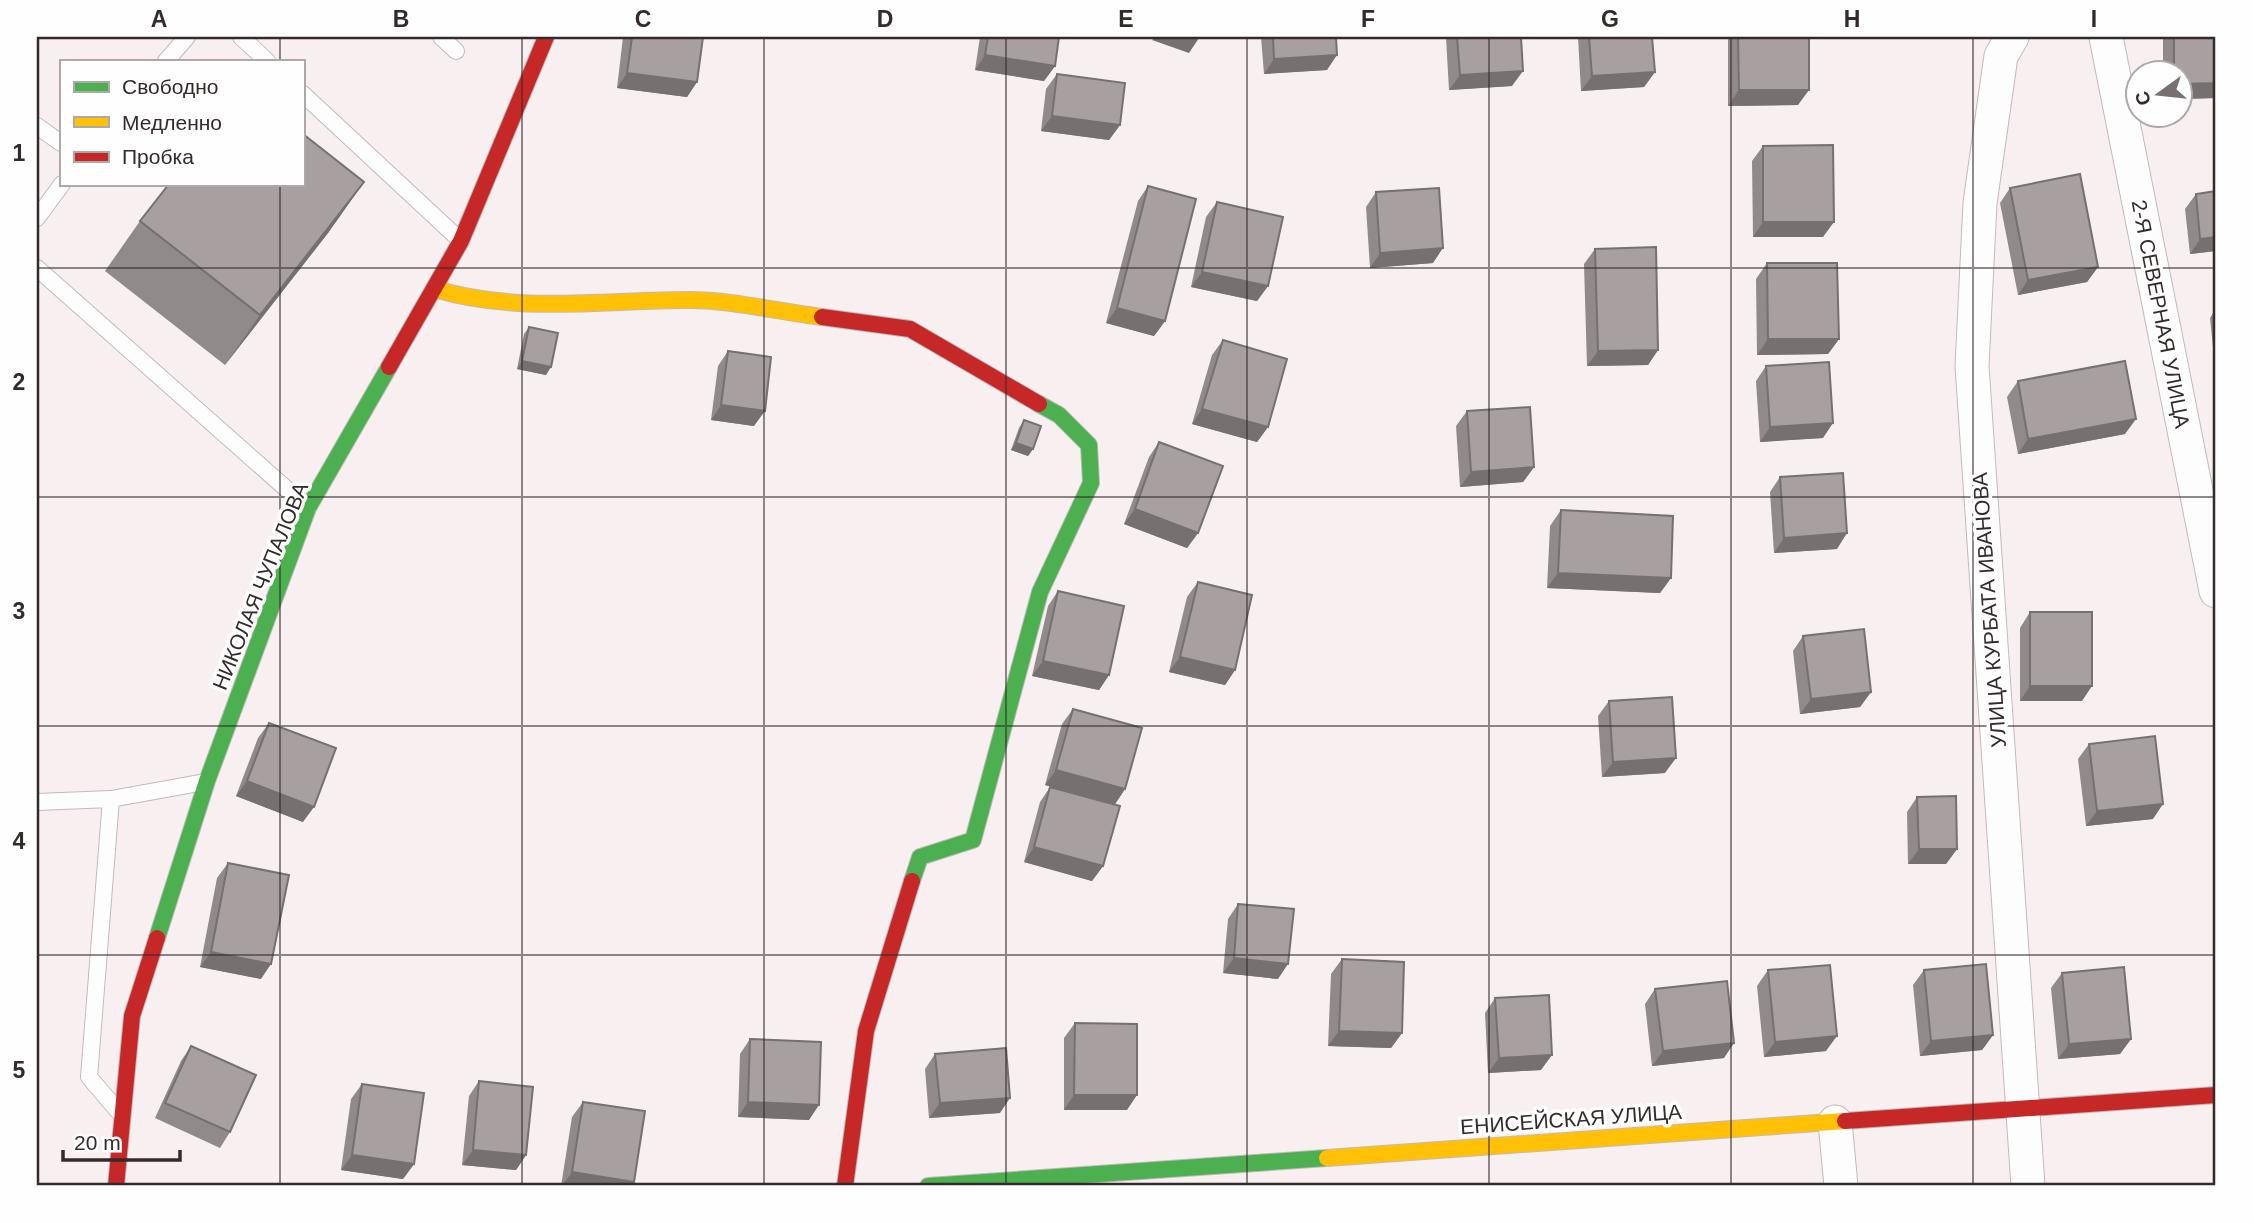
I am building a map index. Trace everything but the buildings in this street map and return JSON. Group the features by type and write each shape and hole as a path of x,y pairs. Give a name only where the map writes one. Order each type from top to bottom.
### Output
{"street":[{"name":"НИКОЛАЯ ЧУПАЛОВА","path":"116,1186 132,1016 207,781 308,508 461,241 546,37"},
{"name":"УЛИЦА КУРБАТА ИВАНОВА","path":"2012,37 2001,55 1980,203 1972,366 2028,1186"},
{"name":"2-Я СЕВЕРНАЯ УЛИЦА","path":"2106,37 2216,592"},
{"path":"435,289 472,300 551,306 692,300 910,329 1059,415 1089,445 1091,483 1040,592 973,840 920,858 866,1031 845,1186"},
{"name":"ЕНИСЕЙСКАЯ УЛИЦА","path":"928,1186 2216,1095"},
{"path":"1835,1122 1841,1186"}],"lane":[{"path":"167,60 187,37"},
{"path":"241,37 266,60"},
{"path":"441,37 456,51"},
{"path":"304,95 461,241"},
{"path":"37,126 60,142"},
{"path":"37,218 61,186"},
{"path":"37,268 308,508"},
{"path":"37,802 111,799 207,781"},
{"path":"111,799 89,1076 123,1118"}],"traffic: fast":[{"path":"157,938 207,781 308,508 389,367"},
{"path":"912,881 920,857 973,840 1040,592 1091,483 1089,445 1059,415 1039,404"},
{"path":"928,1186 1327,1158"}],"traffic: slow":[{"path":"435,289 467,297 530,303 706,301 822,317"},
{"path":"1327,1158 1845,1121"}],"traffic: jam":[{"path":"389,367 461,241 546,37"},
{"path":"822,317 910,329 1039,404"},
{"path":"845,1186 866,1031 912,881"},
{"path":"116,1186 132,1016 157,938"},
{"path":"1845,1121 2216,1095"}]}
